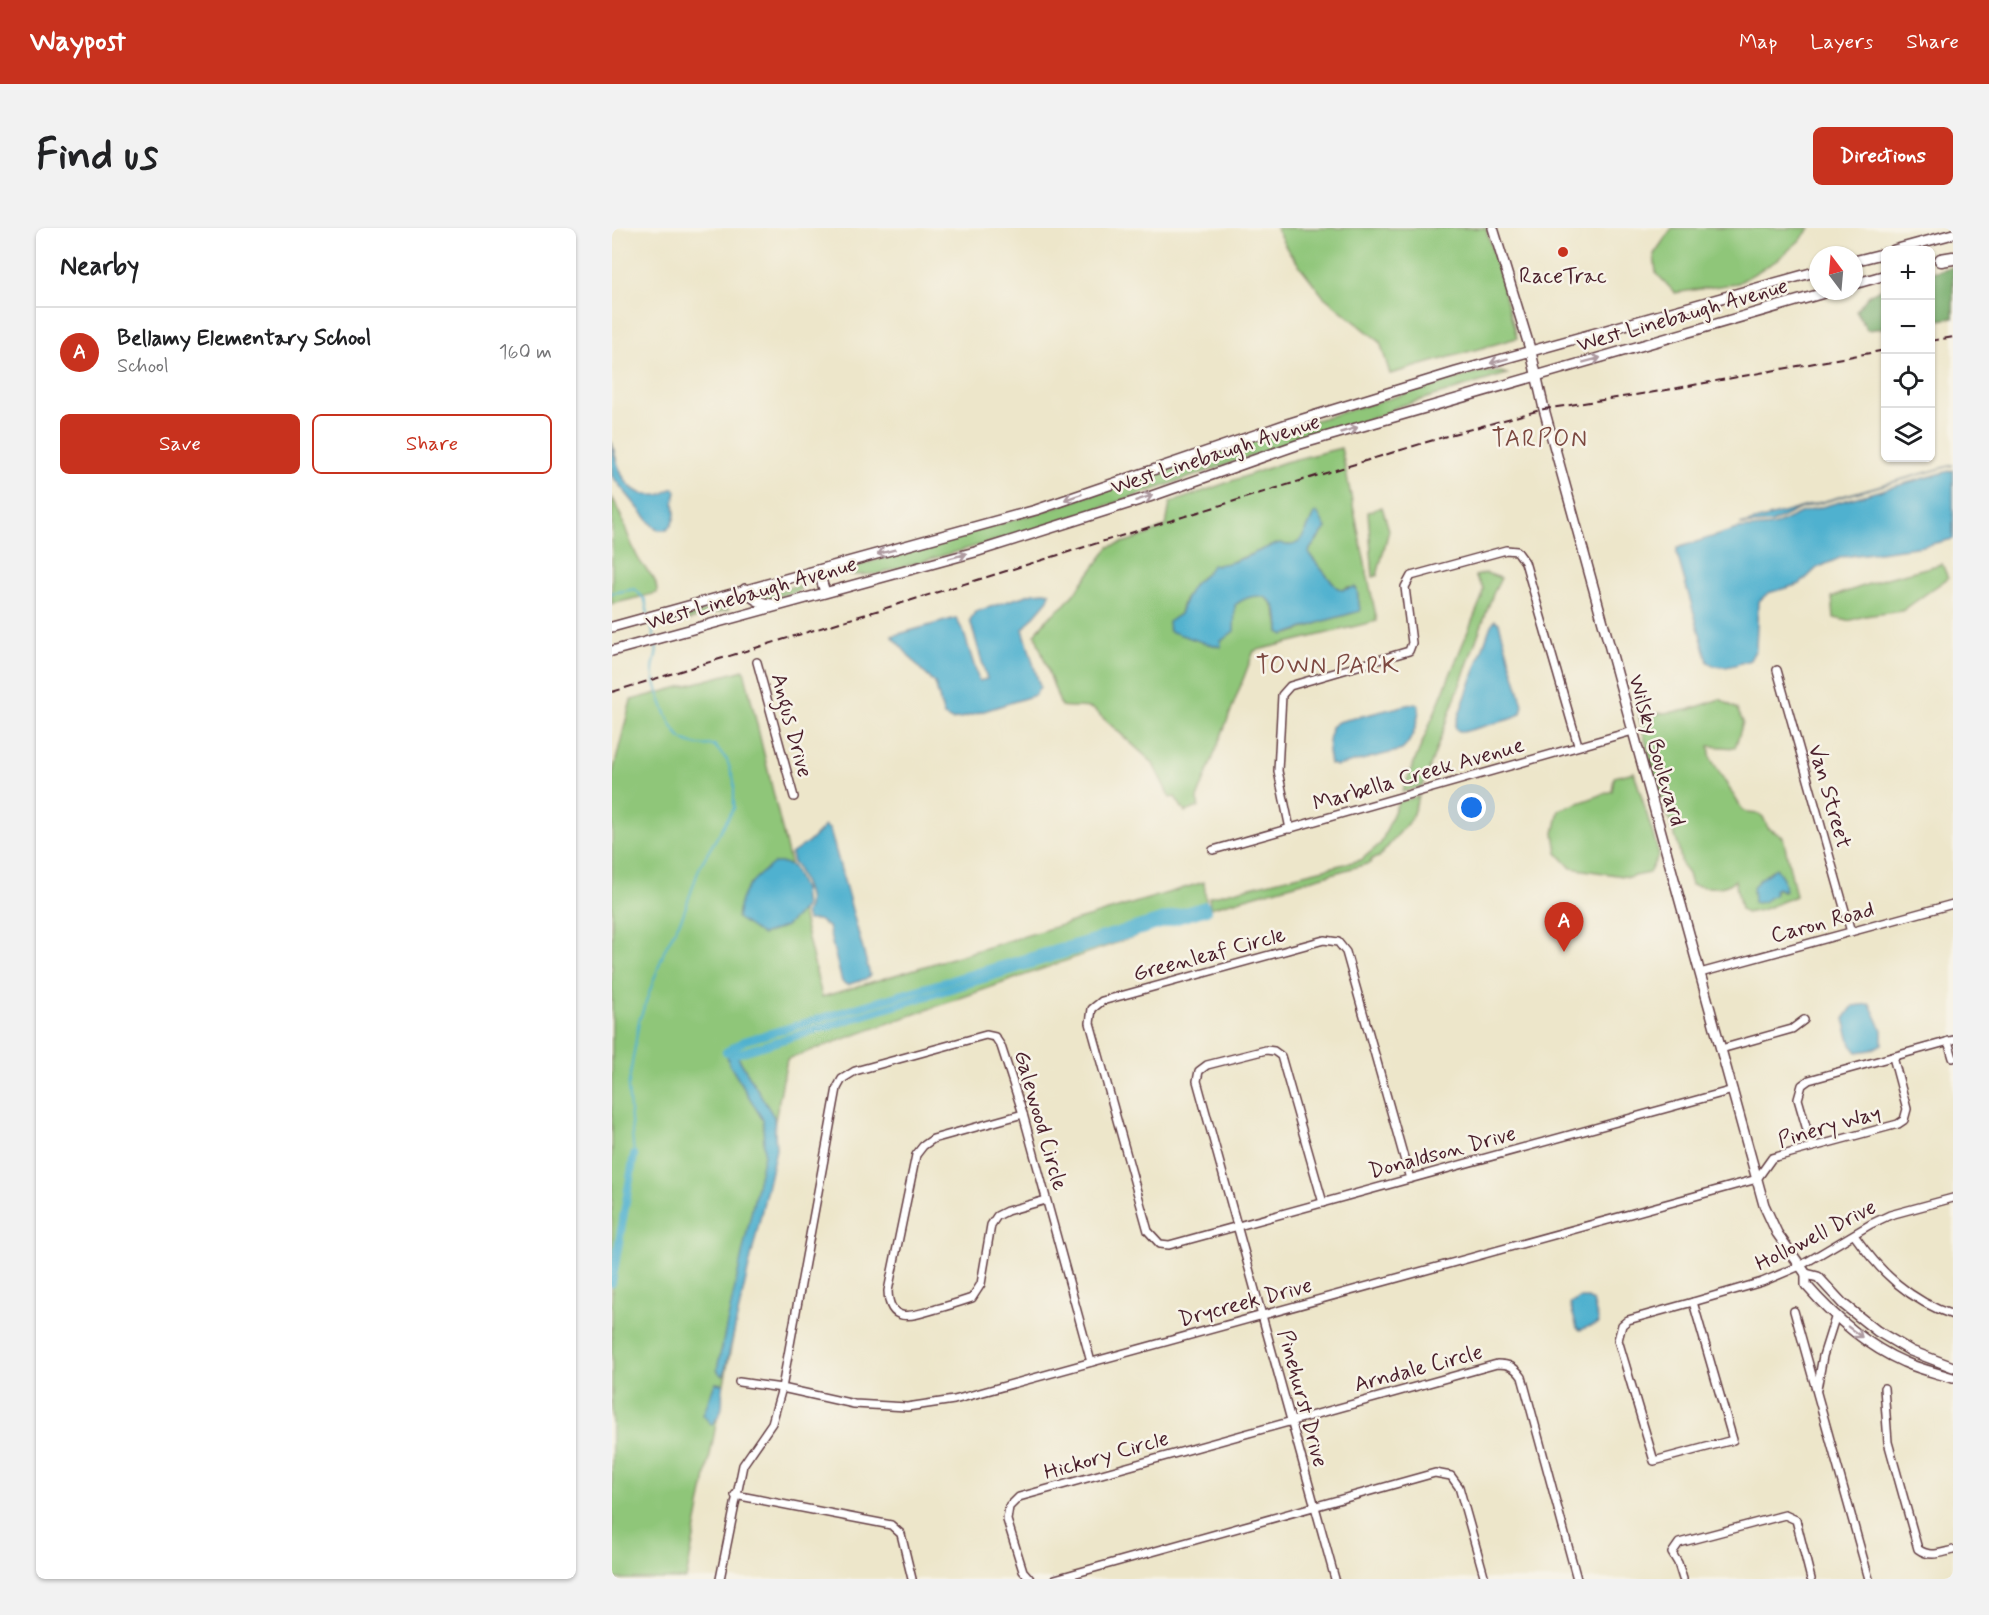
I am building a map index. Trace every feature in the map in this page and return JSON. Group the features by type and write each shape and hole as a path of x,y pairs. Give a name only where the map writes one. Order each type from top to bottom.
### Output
{"main road":[{"name":"Wilsky Boulevard","path":"1493,228 1531,352 1546,418 1757,1179 1773,1225 1803,1270 1806,1285 1835,1318 1871,1345 1904,1363 1953,1378"},
{"path":"1909,246 1953,234"},
{"path":"1863,259 1881,254"},
{"name":"West Linebaugh Avenue","path":"612,627 1036,510 1287,424 1456,372 1809,274"},
{"path":"1863,282 1881,277"},
{"name":"West Linebaugh Avenue","path":"612,651 975,552 1149,497 1298,445 1809,297"},
{"path":"818,570 825,592"},
{"path":"745,589 749,596 758,602 780,604"},
{"path":"1803,1270 1818,1277 1844,1304 1877,1331 1911,1351 1953,1367"}],"street":[{"path":"1290,829 1278,771 1282,695 1290,686 1408,651 1412,643 1405,587 1411,576 1506,550 1516,551 1525,562 1578,745"},
{"name":"Angus Drive","path":"757,662 794,797"},
{"name":"Van Street","path":"1777,670 1851,932"},
{"name":"Marbella Creek Avenue","path":"1213,850 1633,731"},
{"name":"Caron Road","path":"1700,973 1953,904"},
{"name":"Greenleaf Circle","path":"1160,1244 1148,1231 1090,1023 1092,1009 1101,1001 1324,940 1338,942 1346,952 1410,1179"},
{"path":"1721,1049 1792,1029 1804,1020"},
{"name":"Galewood Circle","path":"782,1388 837,1088 842,1079 855,1071 986,1035 995,1037 1001,1046 1023,1114 1091,1362"},
{"path":"1812,1147 1798,1099 1802,1085 1809,1080 1951,1041 1953,1058"},
{"name":"Pinehurst Drive","path":"1323,1203 1281,1056 1274,1051 1266,1050 1207,1065 1199,1071 1197,1082 1335,1579"},
{"name":"Pinery Way","path":"1757,1179 1772,1158 1898,1124 1904,1120 1907,1109 1893,1057"},
{"name":"Donaldson Drive","path":"1160,1244 1169,1245 1733,1090"},
{"path":"1023,1114 933,1139 916,1155 888,1291 888,1302 896,1314 910,1317 972,1298 981,1284 991,1225 1007,1210 1046,1200"},
{"name":"Drycreek Drive","path":"739,1382 782,1388 854,1404 907,1407 954,1400 1757,1179"},
{"name":"Hollowell Drive","path":"1693,1302 1733,1440 1654,1461 1618,1340 1622,1325 1628,1320 1803,1270 1871,1224 1890,1215 1953,1198"},
{"path":"1854,1235 1871,1259 1889,1278 1935,1309 1953,1315"},
{"path":"1794,1311 1866,1578"},
{"path":"1816,1391 1823,1356 1835,1318"},
{"name":"Arndale Circle","path":"1292,1421 1497,1364 1508,1364 1522,1377 1577,1579"},
{"path":"720,1579 743,1464 772,1423 782,1388"},
{"path":"1884,1388 1888,1442 1918,1549 1925,1554 1933,1555 1953,1550"},
{"name":"Hickory Circle","path":"1030,1579 1023,1571 1007,1520 1009,1507 1019,1497 1292,1421"},
{"path":"1055,1579 1435,1473 1451,1476 1459,1487 1485,1579"},
{"path":"735,1495 891,1524 901,1534 912,1579"},
{"path":"1683,1579 1672,1553 1679,1543 1785,1515 1796,1520 1810,1579"}],"green space":[{"path":"1276,228 1486,228 1517,338 1390,374 1380,342 1323,296 1287,249"},
{"path":"1672,228 1810,228 1776,261 1738,283 1675,293 1656,273 1654,254"},
{"path":"1953,267 1953,318 1935,320 1935,271"},
{"path":"1881,289 1881,328 1867,330 1856,311 1870,294"},
{"path":"1479,372 1507,374 1397,407 1380,416 1281,446 1005,538 878,574 842,574 839,571 1044,511 1306,423"},
{"path":"1341,448 1377,621 1254,651 1197,799 1199,807 1185,812 1175,797 1170,798 1152,762 1093,709 1061,706 1035,634 1077,590 1109,547 1147,535 1166,526 1170,503 1285,462","holes":["1312,518 1326,528 1310,549 1309,554 1336,587 1342,590 1348,587 1357,590 1360,611 1289,634 1279,632 1276,612 1268,599 1262,595 1254,595 1235,605 1231,627 1220,641 1192,638 1178,633 1173,619 1180,614 1183,602 1197,581 1209,571 1274,545 1294,545 1303,539"]},
{"path":"612,497 638,558 655,582 657,593 612,604"},
{"path":"1382,507 1389,530 1377,576 1373,577 1368,512"},
{"path":"1942,564 1948,578 1902,611 1865,616 1848,621 1834,618 1832,597 1883,579"},
{"path":"1486,573 1501,578 1493,594 1423,786 1402,792 1482,597 1483,588 1475,576"},
{"path":"798,585 801,588 798,591 762,599 762,595"},
{"path":"729,604 728,610 666,626 665,622"},
{"path":"744,670 822,997 1204,882 1207,911 787,1059 686,1579 612,1579 612,776 631,700"},
{"path":"1720,699 1737,709 1743,722 1735,748 1709,746 1711,759 1742,809 1748,813 1759,814 1768,828 1783,837 1796,896 1762,910 1746,913 1741,909 1735,880 1720,887 1691,885 1688,874 1682,866 1678,845 1652,767 1639,716 1688,710","holes":["1772,870 1783,891 1777,888 1769,898 1754,902 1758,882"]},
{"path":"1634,772 1659,854 1649,873 1629,877 1571,868 1557,853 1554,833 1559,810 1612,791 1614,777"},
{"path":"1419,796 1411,819 1379,857 1372,859 1370,863 1210,908 1209,897 1361,860 1381,843 1398,802"}],"water":[{"path":"612,442 624,479 637,492 659,495 674,488 676,492 675,515 667,530 658,530 652,525 612,476"},
{"path":"1953,465 1799,509 1772,523 1740,525"},
{"path":"1953,470 1953,539 1923,546 1842,557 1817,568 1800,584 1768,593 1758,602 1756,649 1750,660 1723,667 1708,662 1677,548 1737,529 1773,526 1800,513"},
{"path":"1317,512 1326,528 1310,549 1309,554 1336,587 1342,590 1355,587 1360,611 1284,635 1279,632 1278,617 1274,606 1265,598 1253,596 1235,605 1234,631 1221,641 1221,647 1169,631 1168,622 1180,614 1190,590 1212,565 1230,563 1280,543 1293,545 1302,538"},
{"path":"1033,593 1050,593 1048,600 1023,629 1040,687 1035,695 952,720 944,716 935,683 892,636 956,618 964,633 979,681 987,679 970,620 975,612"},
{"path":"1495,620 1499,623 1523,705 1521,713 1514,718 1463,732 1457,730 1455,726 1491,625"},
{"path":"1415,703 1419,706 1417,723 1402,750 1337,766 1330,764 1328,751 1331,727 1338,722"},
{"path":"825,826 830,830 870,975 868,978 847,985 842,982 828,927 818,920 807,920 805,913 808,908 808,896 791,854 810,841"},
{"path":"774,863 784,863 793,867 803,889 805,908 786,926 762,935 737,918 741,900 748,886"},
{"path":"1776,868 1783,878 1785,891 1777,888 1774,890 1775,894 1763,902 1754,902 1753,888 1759,880"},
{"path":"1870,1004 1882,1030 1882,1044 1871,1050 1857,1052 1851,1045 1844,1019 1853,1006"},
{"path":"726,1052 736,1054 774,1117 776,1149 724,1375 720,1374 717,1369 764,1154 763,1120 729,1064"},
{"path":"1580,1298 1593,1301 1599,1323 1580,1330 1577,1328 1570,1304"},
{"path":"715,1383 723,1384 722,1404 720,1413 712,1425 703,1415"}],"waterway":[{"path":"612,593 635,589 645,600 648,614"},
{"path":"650,620 654,637"},
{"path":"634,1155 628,1088 639,1021 665,949 683,915 700,866 734,808 734,780 727,760 714,745 698,745 682,739 668,717 654,677 656,643"},
{"path":"726,1052 744,1041 1205,905 1207,911 736,1054"},
{"path":"612,1283 634,1155"}],"railway":[{"path":"1935,340 1953,337"},
{"path":"612,692 1453,434 1544,409 1661,391 1881,351"}],"place":[{"name":"RaceTrac","path":"1563,252"},
{"name":"Bellamy Elementary School","path":"1564,952"}],"district":[{"name":"TARPON","path":"1540,438"},
{"name":"TOWN PARK","path":"1328,665"}]}
